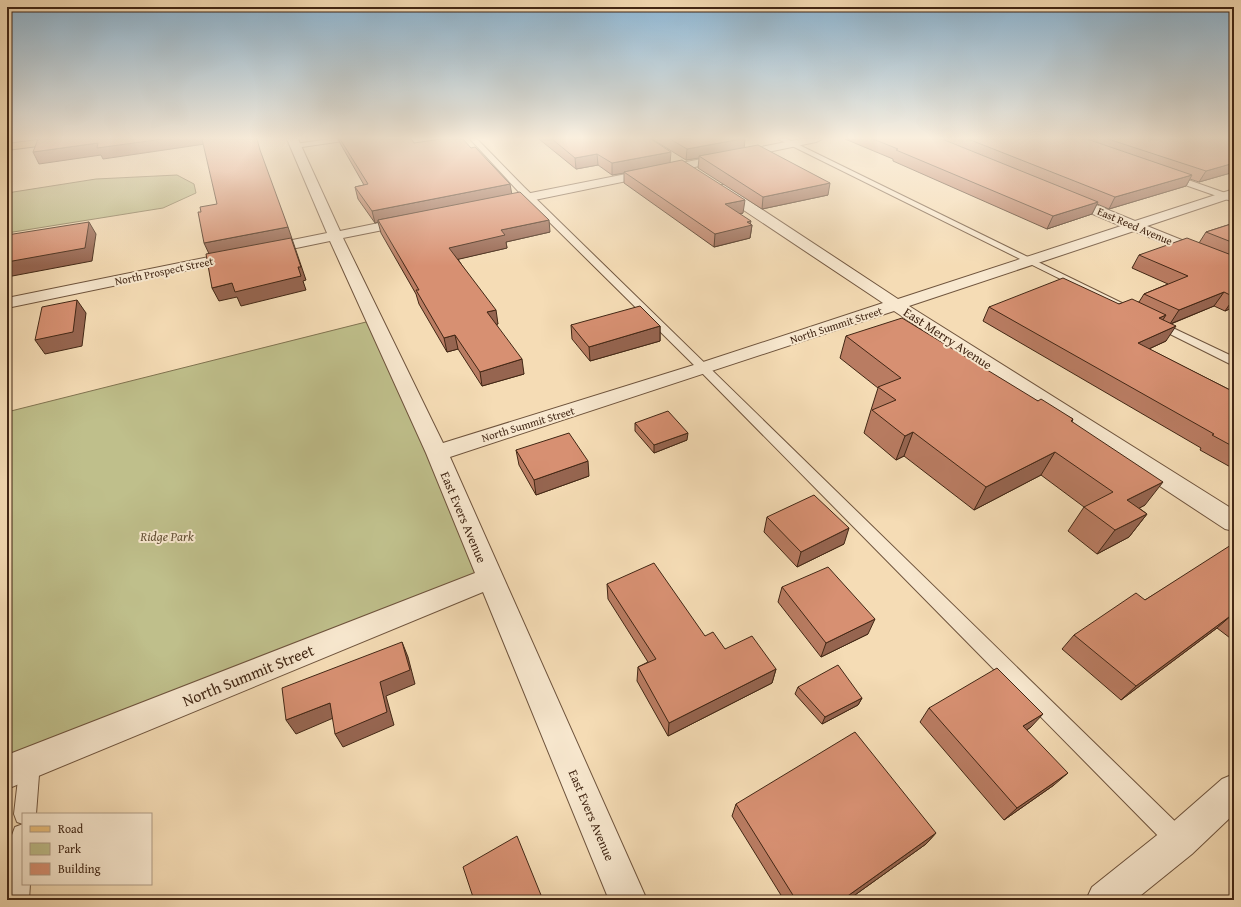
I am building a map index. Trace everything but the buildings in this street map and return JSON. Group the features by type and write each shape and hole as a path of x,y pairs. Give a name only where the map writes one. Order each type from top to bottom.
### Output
{"street":[{"name":"East Evers Avenue","path":"310,181 334,236 437,453 628,900"},
{"path":"484,206 608,181"},
{"name":"East Merry Avenue","path":"710,181 896,305 1234,522"},
{"name":"East Reed Avenue","path":"1055,193 1234,267"},
{"name":"North Summit Street","path":"437,453 704,368 1134,226 1231,196"},
{"name":"North Prospect Street","path":"7,303 423,218"},
{"name":"North Summit Street","path":"19,767 490,578"},
{"path":"1104,900 1179,841 1234,791"}],"lane":[{"path":"514,181 704,368 1179,841"},
{"path":"870,181 1130,310"},
{"path":"1186,181 1231,196"},
{"path":"1144,317 1234,362"},
{"path":"19,767 25,813"},
{"path":"17,900 22,846"}],"green space":[{"path":"81,181 189,181 194,184 196,193 163,208 7,233 7,193"},
{"name":"Ridge Park","path":"374,320 490,578 7,772 7,412"}]}
